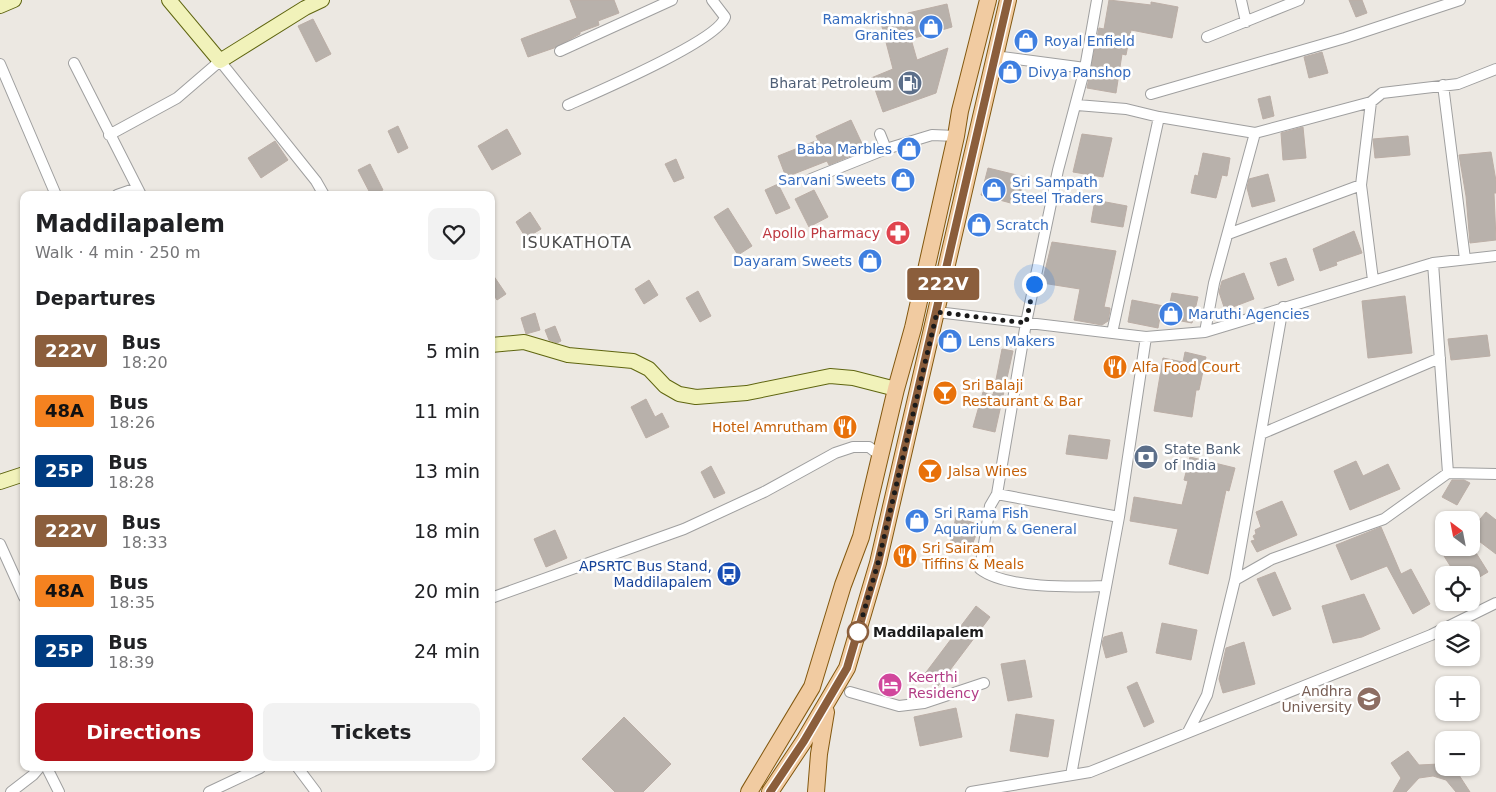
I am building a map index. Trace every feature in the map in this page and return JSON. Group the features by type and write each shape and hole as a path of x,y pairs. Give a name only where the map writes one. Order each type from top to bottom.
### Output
{"main road":[{"path":"749,792 812,688 843,585 861,537 882,457 896,388 913,328 960,111 988,0"},
{"path":"770,792 828,702 847,668 878,563 1008,0"},
{"path":"816,792 819,754 828,702"}],"street":[{"path":"0,6 14,0"},
{"path":"109,135 177,98 220,61 305,8 322,0"},
{"path":"560,51 672,0"},
{"path":"568,105 646,69 710,34 720,25 725,17 712,0"},
{"path":"1097,0 1077,105 1058,170 1026,323 997,494 990,506 980,569 990,577 1060,587 1106,586"},
{"path":"1241,0 1246,22"},
{"path":"1207,37 1299,0"},
{"path":"1151,94 1346,38 1460,0"},
{"path":"173,1 316,181 322,191"},
{"path":"994,56 1085,68"},
{"path":"74,63 139,191"},
{"path":"0,64 54,191"},
{"path":"1077,105 1126,109 1159,117 1255,133 1371,102 1382,93 1458,84 1496,69"},
{"path":"1443,86 1464,259"},
{"path":"1371,102 1361,185 1374,280"},
{"path":"1112,333 1159,117"},
{"path":"1205,332 1214,283 1255,133"},
{"path":"880,134 886,149"},
{"path":"811,179 886,149 932,136 956,136"},
{"path":"1228,234 1361,185"},
{"path":"937,312 1146,337 1205,332 1433,263 1496,256"},
{"path":"1433,263 1448,473"},
{"path":"1188,732 1207,695 1235,580 1283,307"},
{"path":"1071,775 1119,517 1146,337"},
{"path":"495,345 524,342 568,355 633,361 649,369 665,386 679,394 696,397 747,393 830,376 854,378 896,388"},
{"path":"1261,434 1440,358"},
{"path":"495,597 684,529 764,492 844,449 869,447 882,457"},
{"path":"1235,580 1272,559 1384,519 1448,473 1496,474"},
{"path":"1,479 20,475"},
{"path":"997,494 1119,517"},
{"path":"0,544 20,588"},
{"path":"971,792 1090,772 1420,640 1496,603"},
{"path":"850,692 898,706 924,703 984,683"},
{"path":"11,792 36,771"},
{"path":"48,771 59,792"},
{"path":"209,792 254,771"},
{"path":"300,771 316,792"}],"building":[{"path":"570,0 614,0 619,13 598,21 599,25 580,32 580,34 554,48 528,57 521,39 577,18"},
{"path":"1109,0 1151,5 1151,2 1178,7 1172,38 1131,30 1126,55 1122,54 1116,93 1087,88 1099,28 1104,29"},
{"path":"1349,0 1362,0 1367,13 1356,17"},
{"path":"947,4 952,27 911,39 917,60 948,48 936,93 883,112 871,78 893,69 881,23 908,16 908,13"},
{"path":"313,19 331,54 316,62 298,26"},
{"path":"1322,52 1328,73 1309,78 1304,57"},
{"path":"1270,96 1274,116 1263,119 1258,99"},
{"path":"851,120 865,150 829,165 827,161 786,177 778,156 818,140 816,136"},
{"path":"398,126 408,148 398,153 388,131"},
{"path":"1303,127 1306,158 1283,160 1281,133"},
{"path":"507,129 521,154 492,170 478,146"},
{"path":"1082,134 1112,138 1103,177 1073,172"},
{"path":"1408,136 1410,155 1375,158 1373,139"},
{"path":"275,141 288,160 261,178 248,158"},
{"path":"1491,152 1496,181 1496,193 1494,193 1496,240 1470,243 1466,196 1459,155"},
{"path":"1203,153 1230,158 1227,176 1222,175 1216,198 1191,193 1195,175 1198,176"},
{"path":"676,159 684,178 674,182 665,164"},
{"path":"370,164 383,190 369,191 358,170"},
{"path":"988,168 1025,177 1018,205 981,195"},
{"path":"1268,174 1275,201 1252,207 1247,188 1249,179"},
{"path":"778,184 790,208 776,214 765,190"},
{"path":"814,190 828,217 809,227 795,199"},
{"path":"1095,200 1127,206 1123,227 1091,222"},
{"path":"728,208 752,246 738,255 714,217"},
{"path":"530,212 541,229 526,238 516,222"},
{"path":"1354,231 1362,253 1336,262 1337,265 1320,271 1313,249"},
{"path":"1052,242 1116,251 1104,307 1110,308 1108,321 1102,325 1074,320 1080,289 1042,283"},
{"path":"1286,258 1294,280 1278,286 1270,263"},
{"path":"1244,273 1254,299 1225,310 1219,292 1222,281"},
{"path":"495,278 506,294 497,300 495,297"},
{"path":"649,280 658,295 644,304 635,289"},
{"path":"698,291 711,316 700,322 686,298"},
{"path":"1172,293 1198,297 1192,323 1160,317 1158,328 1128,322 1132,300 1169,307"},
{"path":"1405,296 1412,353 1368,358 1362,301"},
{"path":"535,313 540,330 526,334 521,318"},
{"path":"555,326 561,341 557,343 549,340 545,330"},
{"path":"1487,335 1490,356 1451,360 1448,339"},
{"path":"1002,349 1013,351 995,432 973,427 983,392 993,395"},
{"path":"1185,352 1206,357 1199,390 1196,390 1192,417 1154,411 1163,358 1183,362"},
{"path":"646,399 655,417 662,413 669,427 646,438 631,407"},
{"path":"1069,435 1110,440 1107,459 1066,454"},
{"path":"1190,457 1235,468 1229,491 1226,490 1208,574 1169,564 1178,529 1130,521 1134,497 1182,505 1188,481 1184,480"},
{"path":"1356,461 1363,476 1388,464 1400,489 1350,510 1334,471"},
{"path":"711,466 725,493 714,498 701,472"},
{"path":"1452,480 1464,480 1470,483 1457,505 1442,497"},
{"path":"1282,501 1297,535 1257,552 1251,541 1255,540 1253,536 1256,534 1255,530 1261,527 1256,512"},
{"path":"1486,512 1496,520 1496,554 1480,542 1480,519"},
{"path":"956,517 980,525 970,550 950,543"},
{"path":"1381,527 1401,574 1411,569 1430,604 1413,614 1387,566 1351,580 1336,545"},
{"path":"555,530 567,558 546,567 534,539"},
{"path":"1444,556 1478,556 1488,572 1480,577 1480,566 1450,566"},
{"path":"1275,572 1291,609 1273,616 1257,579"},
{"path":"1364,594 1380,629 1362,637 1333,643 1322,606"},
{"path":"976,606 990,617 938,686 924,675"},
{"path":"1162,623 1197,630 1191,660 1156,653"},
{"path":"1122,632 1127,652 1106,658 1102,643 1104,637"},
{"path":"1244,642 1255,684 1223,693 1219,679 1226,648"},
{"path":"1025,660 1032,697 1008,701 1001,664"},
{"path":"1137,682 1154,722 1144,727 1127,687"},
{"path":"956,708 962,737 920,746 914,717"},
{"path":"1016,714 1054,720 1048,757 1010,751"},
{"path":"624,717 671,764 643,792 615,792 582,759"},
{"path":"1408,751 1419,765 1435,764 1435,776 1460,776 1470,792 1456,792 1446,780 1433,776 1419,778 1406,792 1393,792 1401,778 1391,763"}],"bus line":[{"name":"222V","path":"770,792 804,741 847,668 878,563 937,312 980,114 1008,0"}],"place":[{"name":"Ramakrishna Granites","path":"931,27"},
{"name":"Royal Enfield","path":"1026,41"},
{"name":"Divya Panshop","path":"1010,72"},
{"name":"Bharat Petroleum","path":"910,83"},
{"name":"Baba Marbles","path":"909,149"},
{"name":"Sarvani Sweets","path":"903,180"},
{"name":"Sri Sampath Steel Traders","path":"994,190"},
{"name":"Scratch","path":"979,225"},
{"name":"Apollo Pharmacy","path":"898,233"},
{"name":"Dayaram Sweets","path":"870,261"},
{"name":"Maruthi Agencies","path":"1171,314"},
{"name":"Lens Makers","path":"950,341"},
{"name":"Alfa Food Court","path":"1115,367"},
{"name":"Sri Balaji Restaurant & Bar","path":"945,393"},
{"name":"Hotel Amrutham","path":"845,427"},
{"name":"State Bank of India","path":"1146,457"},
{"name":"Jalsa Wines","path":"930,471"},
{"name":"Sri Rama Fish Aquarium & General","path":"917,521"},
{"name":"Sri Sairam Tiffins & Meals","path":"905,556"},
{"name":"APSRTC Bus Stand, Maddilapalem","path":"729,574"},
{"name":"Maddilapalem","path":"858,632"},
{"name":"Keerthi Residency","path":"890,685"},
{"name":"Andhra University","path":"1369,699"}],"district":[{"name":"ISUKATHOTA","path":"577,242"}],"route":[{"path":"858,632 878,563 937,312 1026,323 1034,284"}]}
